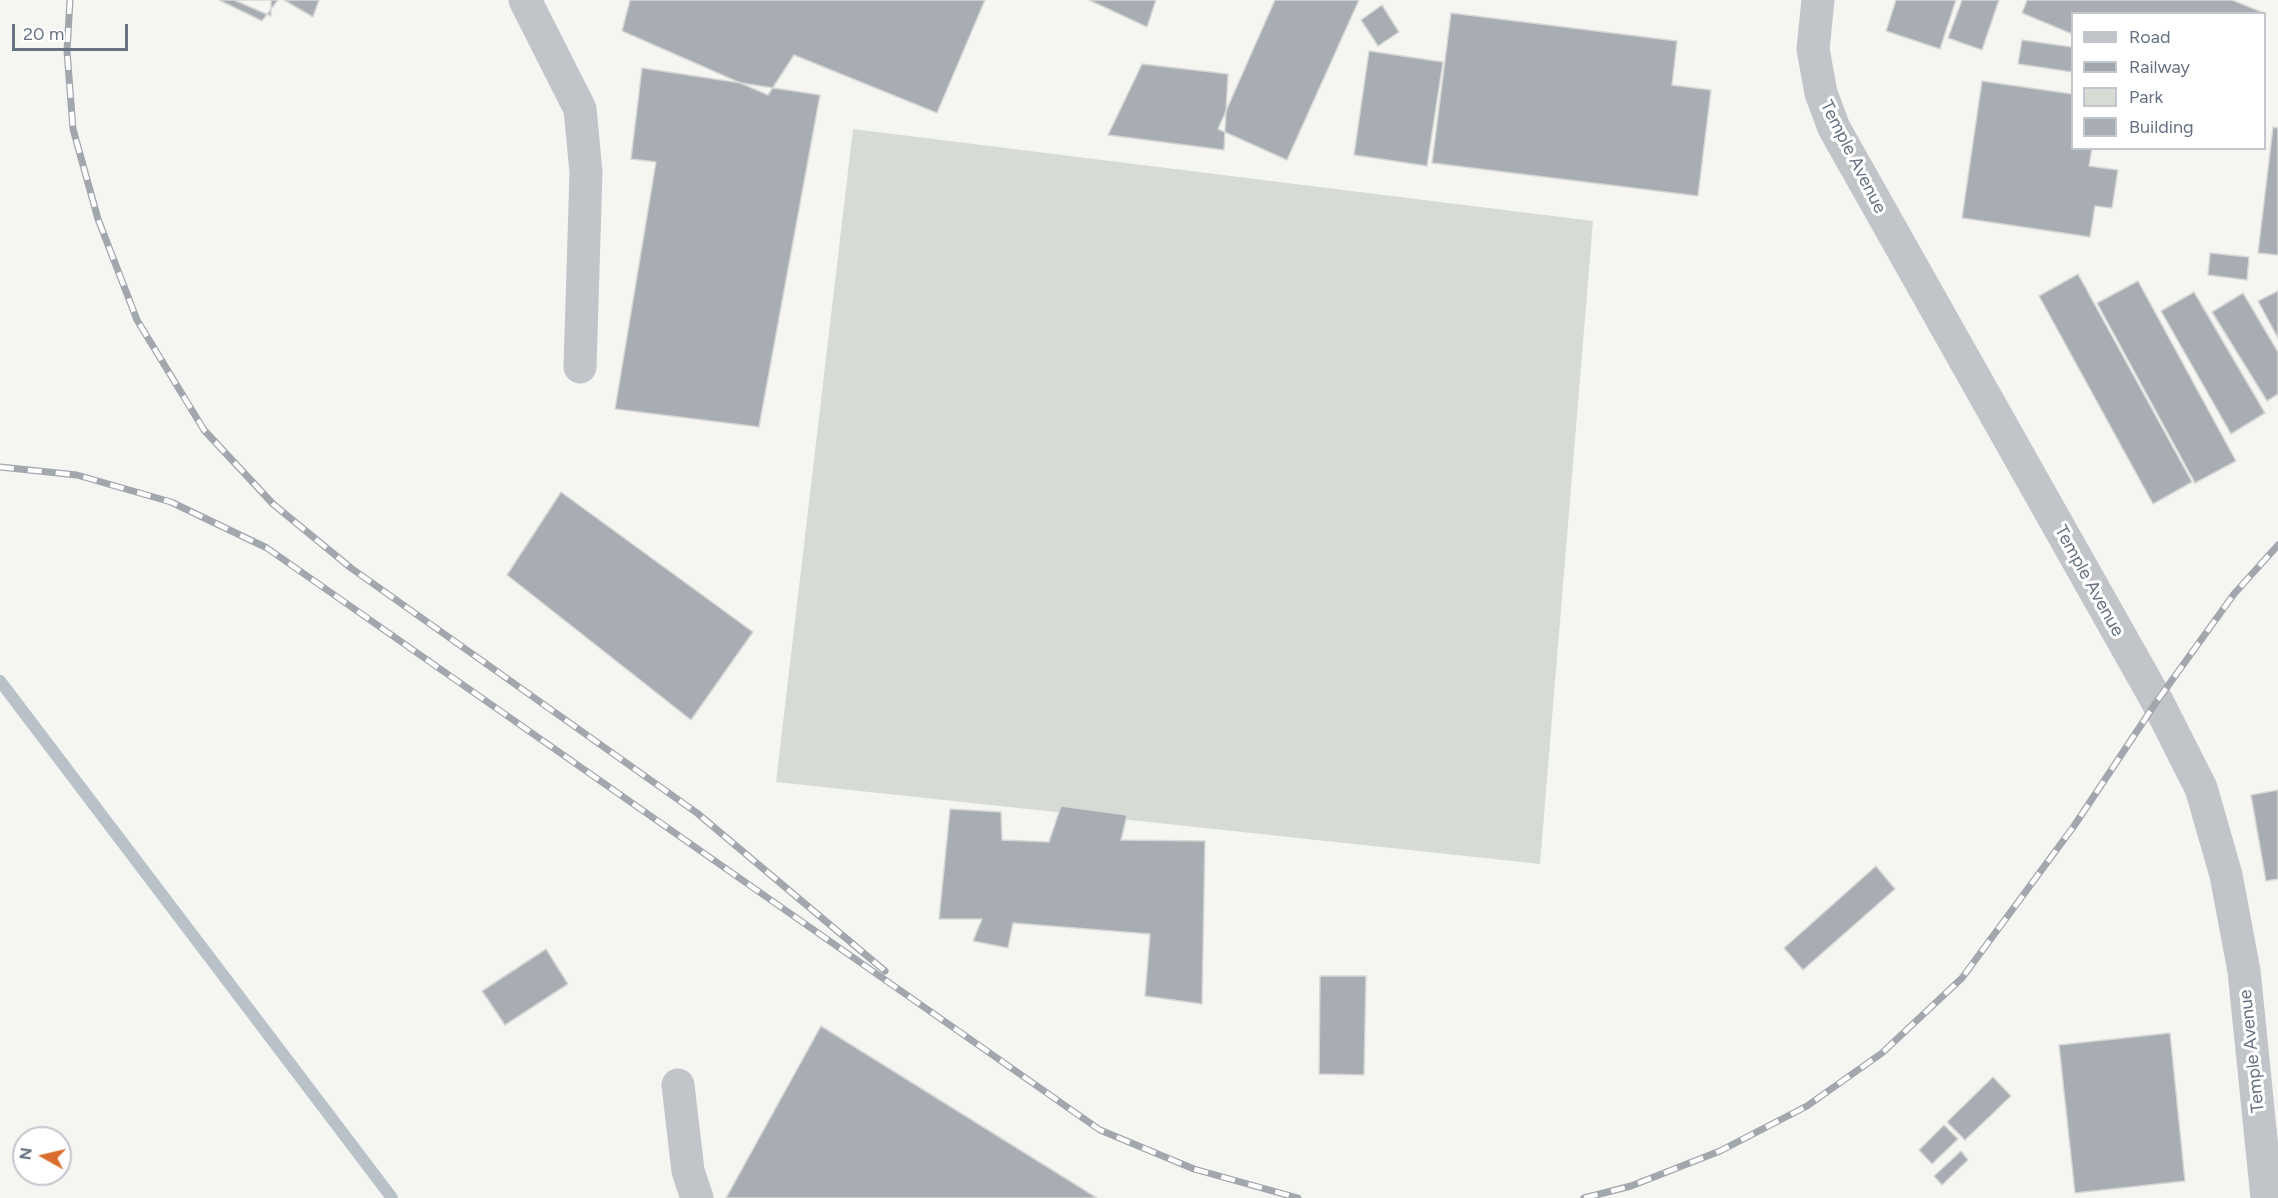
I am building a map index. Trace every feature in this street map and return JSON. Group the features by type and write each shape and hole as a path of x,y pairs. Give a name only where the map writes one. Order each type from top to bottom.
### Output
{"street":[{"path":"525,0 580,109 586,172 580,367"},
{"name":"Temple Avenue","path":"1818,0 1813,49 1821,93 1834,128 2145,681 2201,788 2226,875 2244,971 2267,1198"},
{"path":"678,1085 688,1171 697,1198"}],"green space":[{"path":"853,129 1593,221 1540,864 776,782"}],"building":[{"path":"219,0 278,0 262,21"},
{"path":"234,0 271,0 271,16"},
{"path":"284,0 319,0 313,17"},
{"path":"630,0 985,0 937,113 794,55 768,95 622,31"},
{"path":"1089,0 1156,0 1147,27"},
{"path":"1275,0 1359,0 1287,160 1218,129"},
{"path":"1896,0 1956,0 1940,49 1886,31"},
{"path":"1962,0 1999,0 1982,50 1948,38"},
{"path":"2027,0 2232,0 2262,12 2071,12 2071,34 2022,13"},
{"path":"1382,5 1399,32 1378,46 1361,20"},
{"path":"1451,13 1677,41 1672,85 1711,90 1698,196 1432,163"},
{"path":"2022,40 2071,47 2071,72 2018,64"},
{"path":"1369,51 1443,62 1427,166 1354,155"},
{"path":"1142,64 1228,74 1224,150 1108,135"},
{"path":"642,68 820,95 759,427 615,409 656,162 631,159"},
{"path":"1982,81 2071,94 2071,150 2092,150 2089,166 2118,170 2112,208 2095,206 2090,237 1962,218"},
{"path":"2273,127 2278,128 2278,255 2258,253"},
{"path":"2210,253 2249,257 2247,280 2208,275"},
{"path":"2078,274 2192,482 2153,504 2039,296"},
{"path":"2138,281 2236,461 2195,483 2097,303"},
{"path":"2278,291 2278,338 2258,301"},
{"path":"2194,292 2265,413 2231,434 2161,311"},
{"path":"2243,293 2278,352 2278,394 2267,401 2212,312"},
{"path":"561,492 753,632 691,720 507,575"},
{"path":"2278,790 2278,879 2266,881 2251,795"},
{"path":"1061,806 1127,815 1121,840 1205,841 1202,1004 1145,996 1150,934 1013,923 1008,948 973,941 982,919 939,919 950,809 1001,812 1002,840 1049,842"},
{"path":"1876,866 1895,889 1803,970 1784,948"},
{"path":"546,949 568,984 505,1025 482,991"},
{"path":"1320,976 1366,976 1364,1075 1319,1074"},
{"path":"821,1026 1097,1198 726,1198"},
{"path":"2170,1033 2185,1181 2075,1193 2059,1045"},
{"path":"1993,1077 2011,1096 1965,1140 1947,1122"},
{"path":"1944,1125 1958,1139 1932,1164 1919,1150"},
{"path":"1961,1151 1968,1160 1942,1185 1934,1176"}],"waterway":[{"path":"0,681 392,1198"}],"railway":[{"path":"70,0 67,51 73,129 98,219 137,320 204,430 273,504 351,568 697,813 885,971"},
{"path":"0,467 77,475 171,502 267,548 1100,1130 1194,1169 1298,1198"},
{"path":"1584,1198 1631,1186 1720,1151 1807,1106 1882,1053 1962,978 2074,826 2157,701 2234,594 2278,545"}]}
